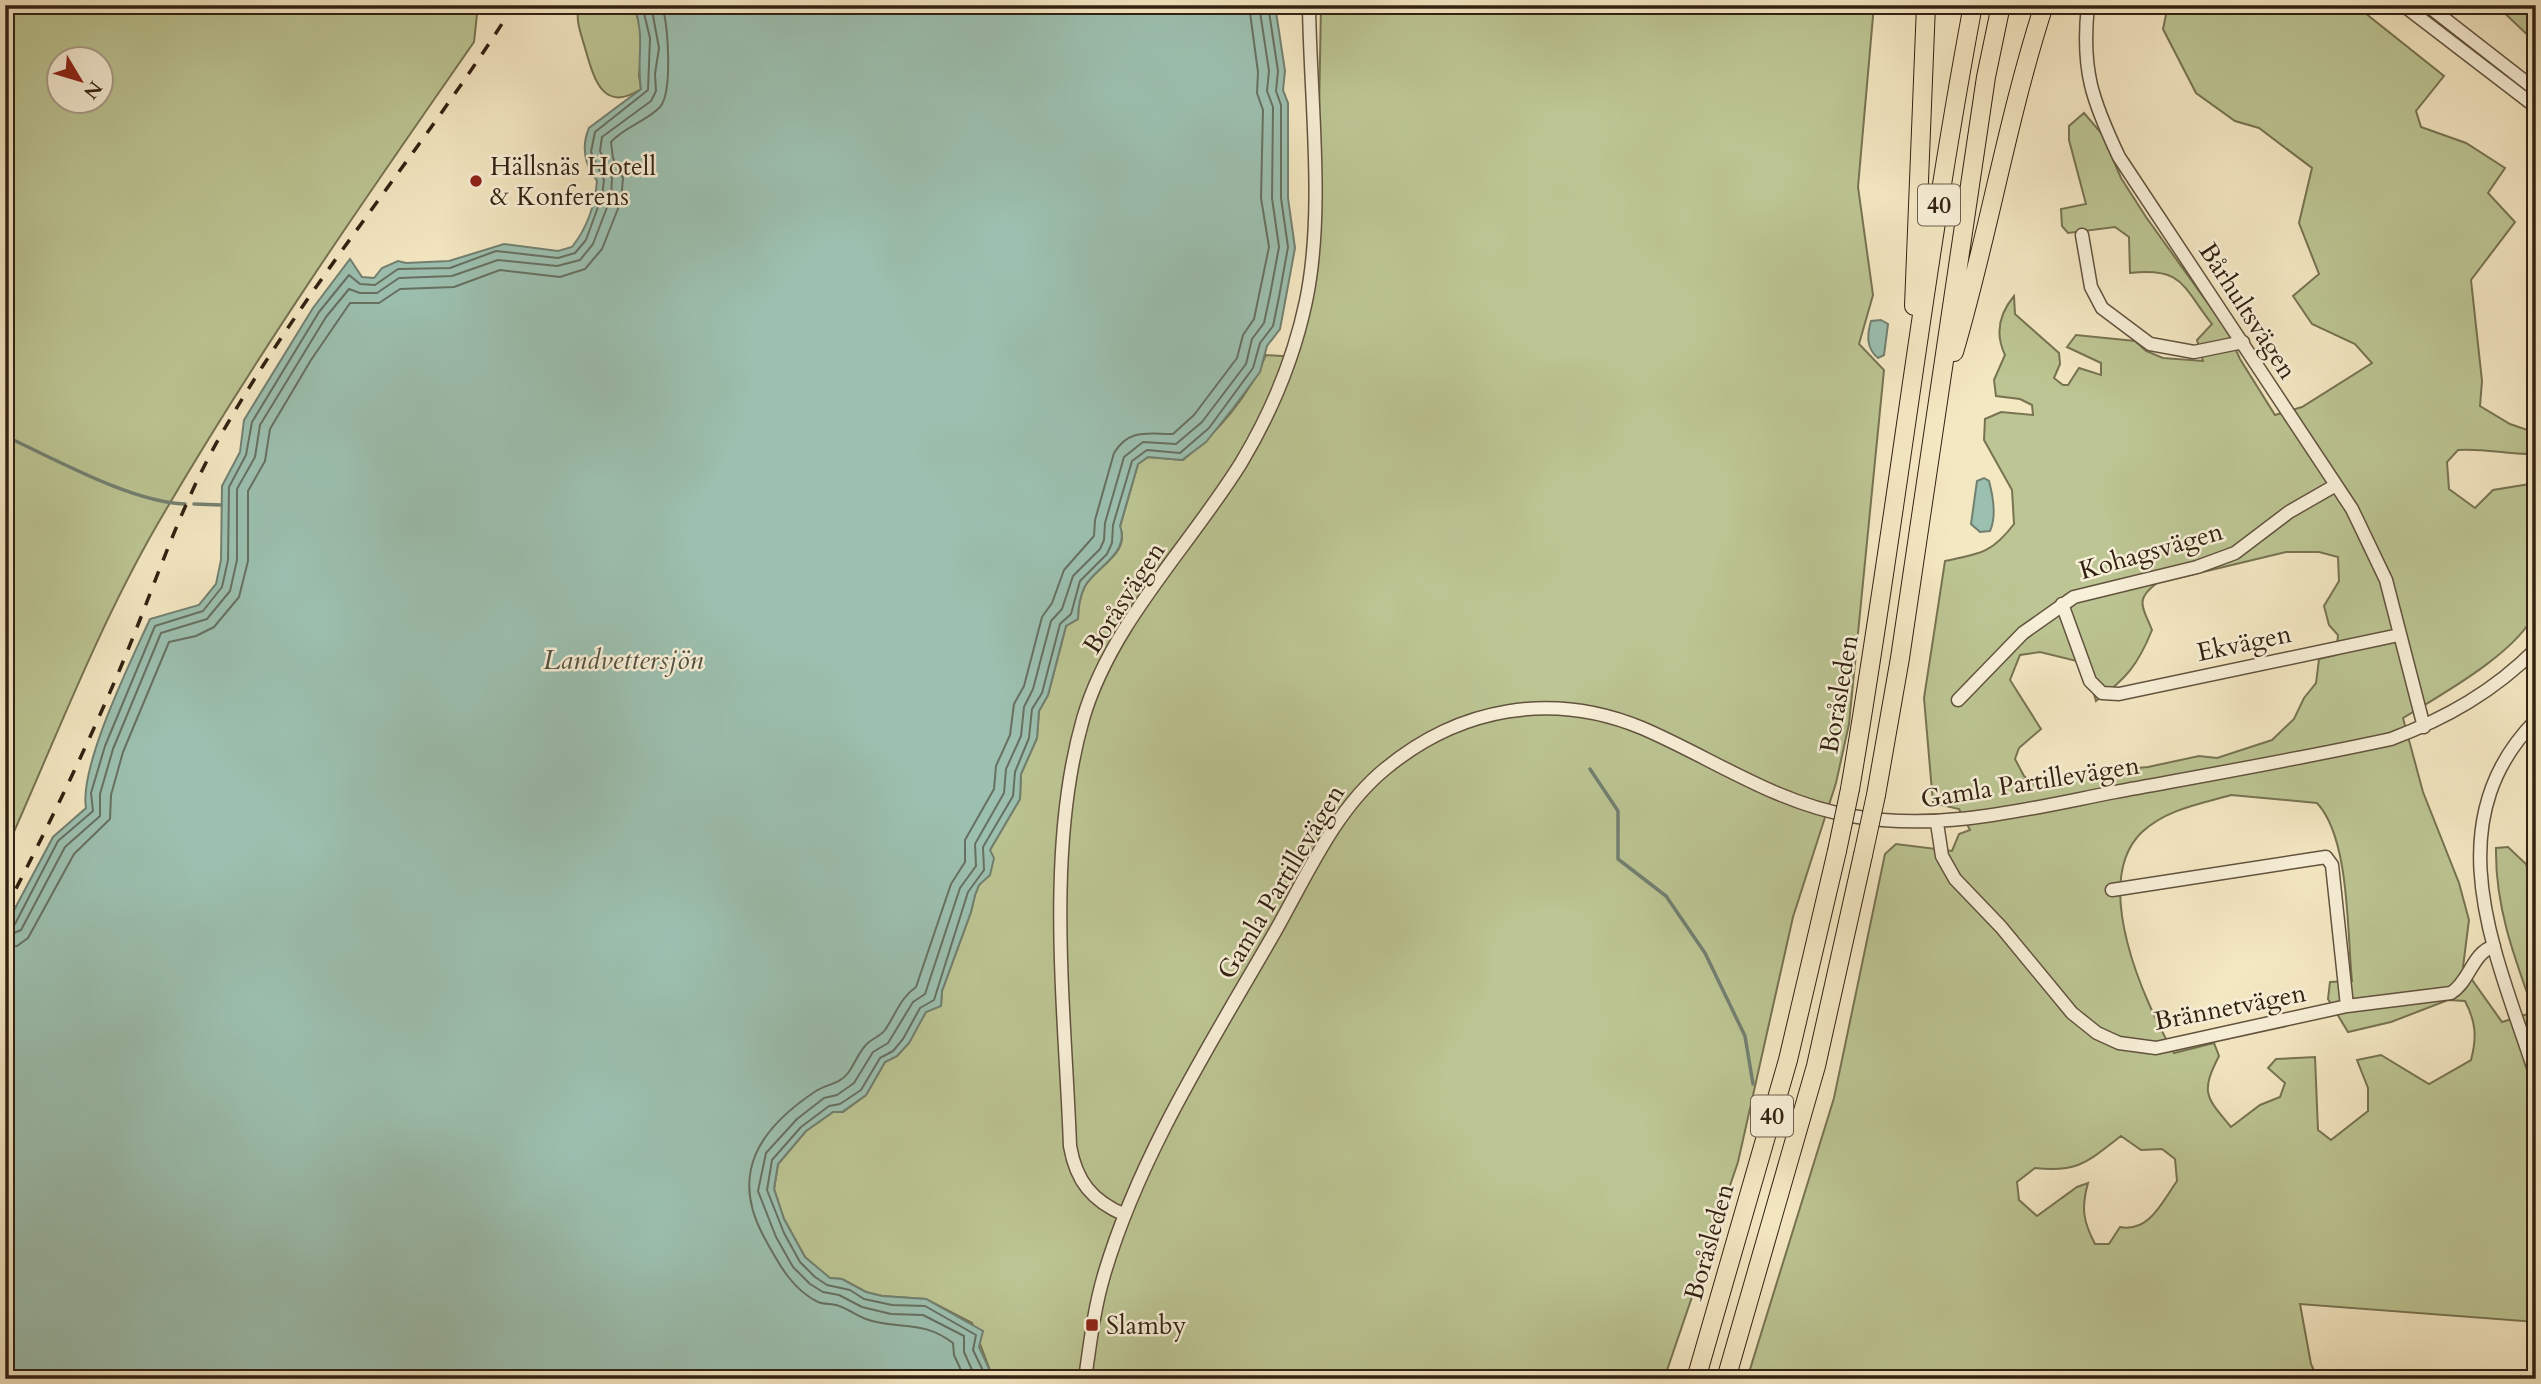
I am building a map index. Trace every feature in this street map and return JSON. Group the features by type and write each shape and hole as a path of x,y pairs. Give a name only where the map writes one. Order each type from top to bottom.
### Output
{"highway":[{"path":"1909,405 1926,5"},
{"name":"Boråsleden","path":"1696,1379 1788,1060 1850,789 1973,5"},
{"name":"Boråsleden","path":"1726,1379 1816,1066 1863,855 1902,645 1986,76 2001,5"},
{"path":"1936,412 1976,278 2026,60 2044,5"}],"street":[{"name":"Boråsvägen","path":"1125,1215 1099,1201 1086,1189 1078,1177 1070,1146 1063,963 1062,851 1065,805 1084,716 1111,654 1241,462 1285,376 1293,352 1306,299 1313,238 1309,5"},
{"name":"Bårhultsvägen","path":"2088,5 2085,52 2089,85 2096,108 2119,158 2336,485 2378,560 2386,580 2399,635"},
{"path":"2403,5 2536,107"},
{"path":"2427,5 2536,90"},
{"path":"2082,235 2091,286 2102,308 2150,344 2194,352 2242,342"},
{"name":"Kohagsvägen","path":"1958,701 2023,633 2062,604 2082,593 2197,567 2235,553 2289,512 2336,485"},
{"name":"Ekvägen","path":"2062,604 2090,681 2102,693 2119,694 2399,635"},
{"path":"2399,635 2424,727"},
{"name":"Gamla Partillevägen","path":"1085,1379 1097,1300 1125,1215 1167,1126 1327,839 1374,779 1400,757 1442,732 1504,712 1554,707 1592,711 1650,731 1791,800 1851,816 1898,822 1937,823 2391,739 2424,727 2486,692 2536,649"},
{"path":"2536,720 2514,743 2493,782 2480,828 2479,866 2482,900 2494,946 2536,1076"},
{"name":"Brännetvägen","path":"1937,823 1942,856 1955,879 2001,927 2072,1013 2097,1033 2119,1043 2156,1048 2347,1006 2451,993 2459,988 2484,949 2494,946"},
{"path":"2112,891 2326,857 2332,865 2347,1006"}],"green space":[{"path":"5,5 478,5 474,42 351,220 232,401 135,564 95,645 5,852"},
{"path":"579,5 634,5 643,38 639,75 641,89 617,98 602,90 592,71 580,32"},
{"path":"1321,5 1874,5 1858,187 1873,295 1859,344 1884,370 1849,724 1836,783 1793,917 1738,1162 1664,1379 1008,1379 991,1373 972,1323 926,1299 882,1296 866,1292 819,1271 805,1257 784,1219 774,1189 778,1164 806,1131 833,1112 843,1112 866,1095 885,1062 897,1056 909,1043 926,1011 941,1005 942,991 975,895 979,885 990,874 990,850 1020,799 1021,774 1037,738 1039,711 1048,695 1066,626 1078,619 1085,586 1121,545 1120,527 1138,464 1148,457 1183,460 1208,438 1242,399 1266,355 1297,357 1316,274"},
{"path":"2168,5 2355,5 2444,76 2416,111 2421,127 2466,143 2505,168 2488,193 2515,222 2471,280 2482,381 2480,406 2510,424 2536,433 2536,447 2531,454 2458,450 2447,462 2449,489 2475,508 2493,490 2536,483 2537,603 2526,627 2496,657 2403,718 2423,792 2459,883 2469,920 2463,967 2502,1022 2534,1012 2502,911 2496,848 2508,847 2526,864 2536,895 2536,1322 2300,1304 2311,1364 2318,1379 1747,1379 1834,1098 1885,854 1896,844 1952,851 1959,834 1970,830 1959,809 1933,803 1924,698 1945,561 1992,547 2014,524 2012,490 1984,440 1985,419 2001,412 2033,415 2032,405 2020,399 1996,396 1994,380 2005,355 1999,332 2005,310 2014,296 2015,314 2059,353 2060,364 2054,378 2063,385 2068,385 2079,368 2101,375 2101,363 2067,347 2076,335 2135,341 2146,351 2163,358 2203,361 2197,340 2212,324 2180,282 2161,273 2130,273 2129,237 2115,227 2068,233 2062,226 2061,209 2086,204 2069,140 2069,126 2084,113 2102,134 2121,178 2227,330 2240,359 2275,415 2302,407 2372,363 2355,344 2312,324 2293,296 2319,274 2299,223 2312,168 2259,128 2235,121 2196,93 2163,29","holes":["2286,552 2319,552 2338,557 2339,581 2324,606 2329,625 2338,635 2336,655 2319,659 2316,683 2304,698 2294,719 2272,740 2217,758 2199,756 2148,767 2102,771 2037,786 2024,776 2015,759 2019,748 2041,729 2010,680 2020,655 2040,652 2085,663 2096,701 2123,678 2142,653 2152,630 2144,610 2143,599 2157,583","2231,795 2317,803 2328,819 2341,862 2352,981 2330,982 2328,999 2348,1032 2391,1022 2448,1000 2465,1001 2474,1030 2471,1060 2429,1084 2381,1055 2357,1060 2368,1088 2368,1111 2331,1140 2318,1130 2315,1057 2276,1059 2268,1068 2285,1083 2280,1097 2260,1105 2231,1127 2208,1094 2209,1078 2219,1056 2214,1043 2174,1053 2137,974 2121,910 2121,880 2127,854 2142,832 2162,818","2121,1136 2141,1150 2162,1149 2175,1159 2177,1181 2147,1221 2130,1228 2120,1227 2109,1244 2095,1244 2088,1228 2084,1214 2088,1183 2077,1187 2037,1216 2019,1200 2017,1182 2035,1168 2062,1169 2091,1158"]},
{"path":"2496,5 2536,5 2536,43"}],"water":[{"name":"Landvettersjön","path":"634,5 1275,5 1285,71 1283,90 1288,103 1288,198 1295,248 1280,329 1267,346 1260,372 1206,442 1182,460 1148,457 1138,464 1120,526 1120,544 1085,586 1078,619 1066,626 1048,695 1039,711 1037,738 1021,774 1020,799 990,850 994,858 990,875 979,885 975,895 942,991 941,1006 926,1012 909,1043 897,1056 885,1062 866,1095 842,1112 833,1112 806,1131 778,1164 774,1189 784,1219 805,1257 830,1278 842,1279 866,1292 882,1296 926,1299 983,1331 979,1347 991,1373 1008,1379 5,1379 5,927 53,837 86,808 90,767 98,741 150,619 199,605 216,584 221,560 222,486 240,452 244,420 313,308 350,259 362,277 374,278 382,268 398,261 449,261 504,244 558,251 572,247 586,224 596,190 597,181 585,155 589,128 641,89 640,38"},
{"path":"1881,320 1888,324 1884,355 1878,358 1869,346 1868,336 1871,321"},
{"path":"1984,478 1989,481 1994,506 1990,531 1980,532 1971,524 1977,481"}],"waterway":[{"path":"5,436 118,488 141,496 185,504"},
{"path":"194,504 221,505"},
{"path":"1590,769 1618,811 1618,859 1666,896 1705,953 1745,1036 1753,1084"},
{"path":"11,905 15,907"}],"railway":[{"path":"5,910 97,721 181,515 222,433 291,323 442,112 514,5"}],"place":[{"name":"Hällsnäs Hotell & Konferens","path":"476,181"},
{"name":"Slamby","path":"1092,1325"}]}
